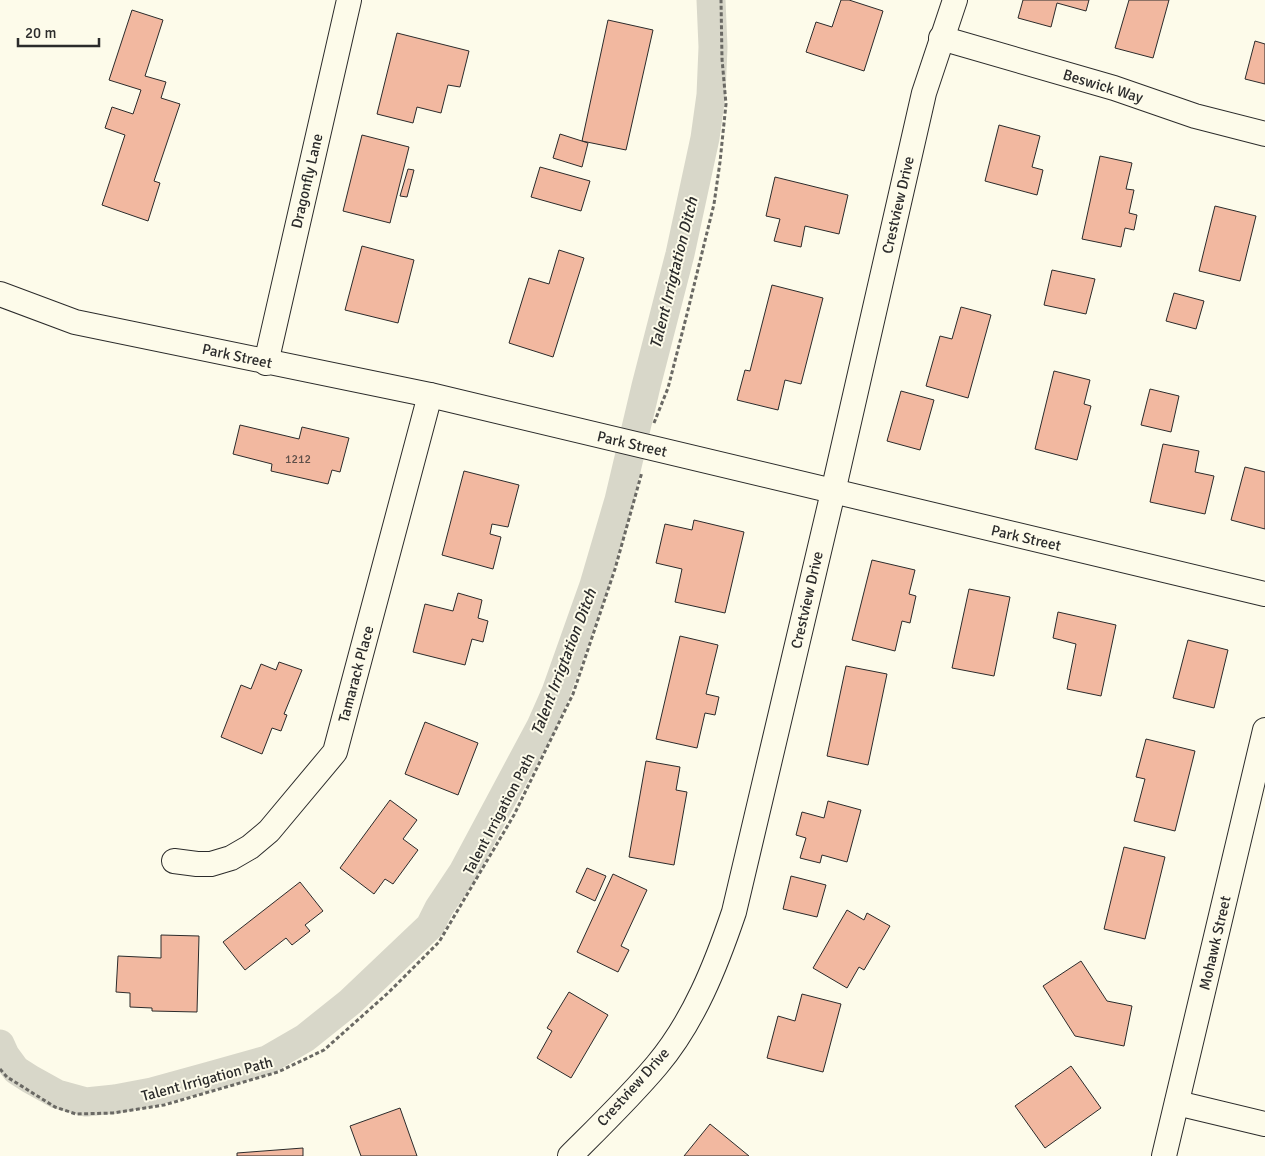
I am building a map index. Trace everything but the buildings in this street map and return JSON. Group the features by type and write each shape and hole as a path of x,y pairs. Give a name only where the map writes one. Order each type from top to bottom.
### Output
{"street":[{"name":"Dragonfly Lane","path":"266,363 349,0"},
{"name":"Crestview Drive","path":"570,1156 658,1064 689,1018 719,956 734,912 924,94 955,0"},
{"name":"Beswick Way","path":"941,38 1114,88 1195,116 1265,134"},
{"name":"Park Street","path":"0,294 75,322 266,363 430,395 1265,594"},
{"name":"Tamarack Place","path":"174,861 211,864 231,858 250,846 270,831 335,752 430,395"},
{"name":"Mohawk Street","path":"1164,1156 1265,730"},
{"path":"1177,1103 1265,1124"}],"path":[{"name":"Talent Irrigation Path","path":"0,1069 7,1078 55,1108 76,1114 113,1113 164,1105 278,1072 324,1050 388,993 439,942 514,815 573,694 614,569 644,447 668,388 714,204 726,104 722,59 721,0"}],"waterway":[{"name":"Talent Irrigtation Ditch","path":"0,1044 5,1055 16,1070 57,1094 86,1102 152,1092 267,1060 305,1038 350,1002 430,926 439,908 463,872 541,726 556,692 594,585 619,500 680,254 705,138 711,95 713,47 711,0"}]}
